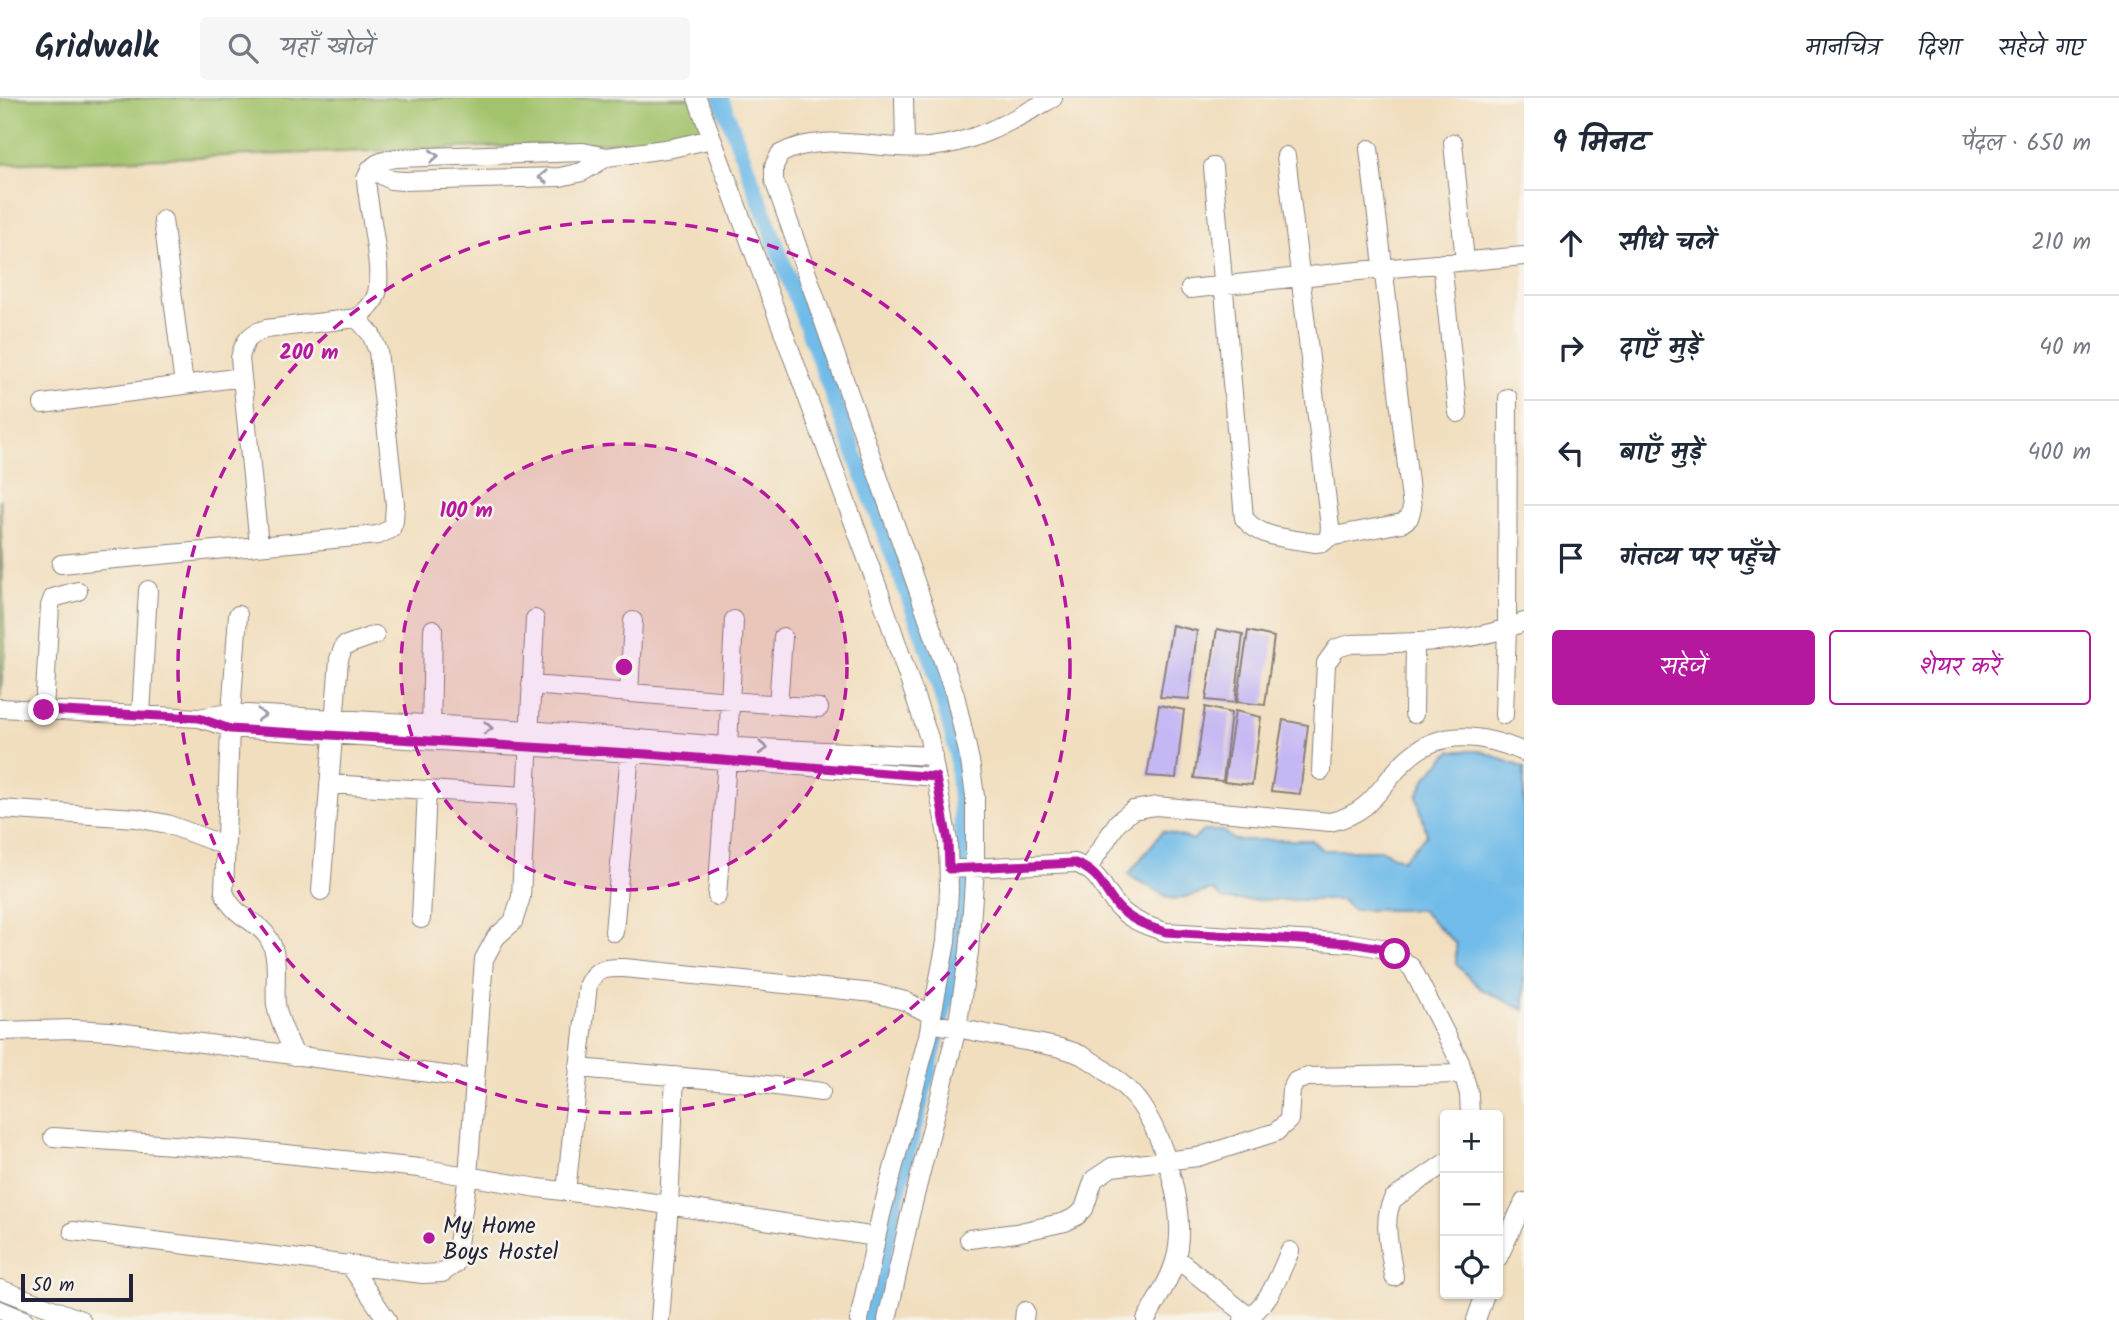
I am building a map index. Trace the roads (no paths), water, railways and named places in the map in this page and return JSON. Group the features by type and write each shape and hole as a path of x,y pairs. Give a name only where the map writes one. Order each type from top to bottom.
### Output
{"street":[{"path":"697,98 879,591 929,738 948,841 962,868 969,952 941,1024 876,1237 859,1320"},
{"path":"904,98 905,146"},
{"path":"887,1320 910,1215 941,1024 946,942 975,796 971,761 955,695 774,180 774,166 780,154 804,145 850,143 925,148 955,144 997,129 1053,98"},
{"path":"259,545 240,358 243,344 253,333 266,329 356,318 368,310 376,296 379,276 366,179 370,169 378,161 396,158 583,152 607,157 672,148 712,139"},
{"path":"1453,143 1465,261"},
{"path":"1213,167 1244,518 1251,527 1261,533 1315,543 1324,542 1329,537 1402,523 1409,518 1412,508 1369,149"},
{"path":"1286,156 1330,527 1329,537"},
{"path":"163,220 184,385"},
{"path":"1190,289 1300,276 1524,256"},
{"path":"1442,263 1458,413"},
{"path":"61,564 378,534 391,529 395,504 378,351 371,334 356,318"},
{"path":"43,404 242,377"},
{"path":"1504,715 1518,626 1508,398"},
{"path":"141,715 148,590"},
{"path":"44,710 50,606 53,597 58,594 78,591"},
{"path":"238,615 224,892 229,905 271,940 276,1007 295,1056"},
{"path":"72,1231 423,1273 442,1273 455,1264 460,1245 468,1176 484,959 496,937 513,922 521,897 535,618"},
{"path":"629,693 633,621"},
{"path":"718,896 734,621"},
{"path":"1321,771 1326,663 1337,648 1351,644 1459,640 1518,626"},
{"path":"430,733 433,629"},
{"path":"321,891 339,659 344,646 375,635"},
{"path":"778,705 783,637"},
{"path":"1414,714 1415,642"},
{"path":"531,685 819,708"},
{"path":"0,708 630,745 727,753 936,777"},
{"path":"1088,868 1118,822 1133,810 1156,806 1330,822 1349,817 1364,808 1408,758 1430,743 1454,737 1475,736 1502,742 1524,752"},
{"path":"614,932 630,745"},
{"path":"727,753 933,756"},
{"path":"329,784 526,796"},
{"path":"421,919 428,790"},
{"path":"0,808 136,818 167,824 226,846"},
{"path":"962,868 1075,863 1098,876 1121,910 1142,924 1166,932 1351,943 1381,948 1395,954 1412,968 1460,1062 1469,1094 1470,1110"},
{"path":"566,1192 588,984 593,974 603,968 624,968 874,993 905,1002 941,1024 1062,1048 1087,1058 1138,1101 1166,1160 1178,1215 1176,1258 1146,1320"},
{"path":"0,1031 110,1031 475,1079"},
{"path":"578,1068 752,1083 821,1092"},
{"path":"969,1239 1016,1233 1065,1222 1077,1216 1084,1209 1094,1179 1112,1167 1198,1157 1276,1132 1289,1120 1291,1090 1296,1081 1308,1077 1464,1074"},
{"path":"660,1320 675,1076"},
{"path":"53,1137 248,1150 419,1168 876,1237"},
{"path":"1394,1277 1389,1207 1393,1199 1440,1166"},
{"path":"1503,1247 1524,1202"},
{"path":"1176,1258 1248,1319 1268,1297 1290,1251"},
{"path":"349,1264 387,1320"},
{"path":"0,1289 81,1320"},
{"path":"1476,1320 1483,1299"},
{"path":"0,1310 24,1320"}],"water":[{"path":"1451,751 1481,751 1524,768 1524,1010 1481,989 1456,964 1456,944 1421,910 1352,910 1342,900 1223,900 1213,890 1173,900 1128,875 1163,831 1193,840 1203,831 1223,831 1233,840 1312,840 1322,850 1382,850 1402,860 1427,835 1417,796 1427,776"}],"waterway":[{"path":"721,98 931,657 956,748 963,838 963,881 954,968 869,1320"}],"place":[{"name":"My Home Boys Hostel","path":"429,1238"}]}
